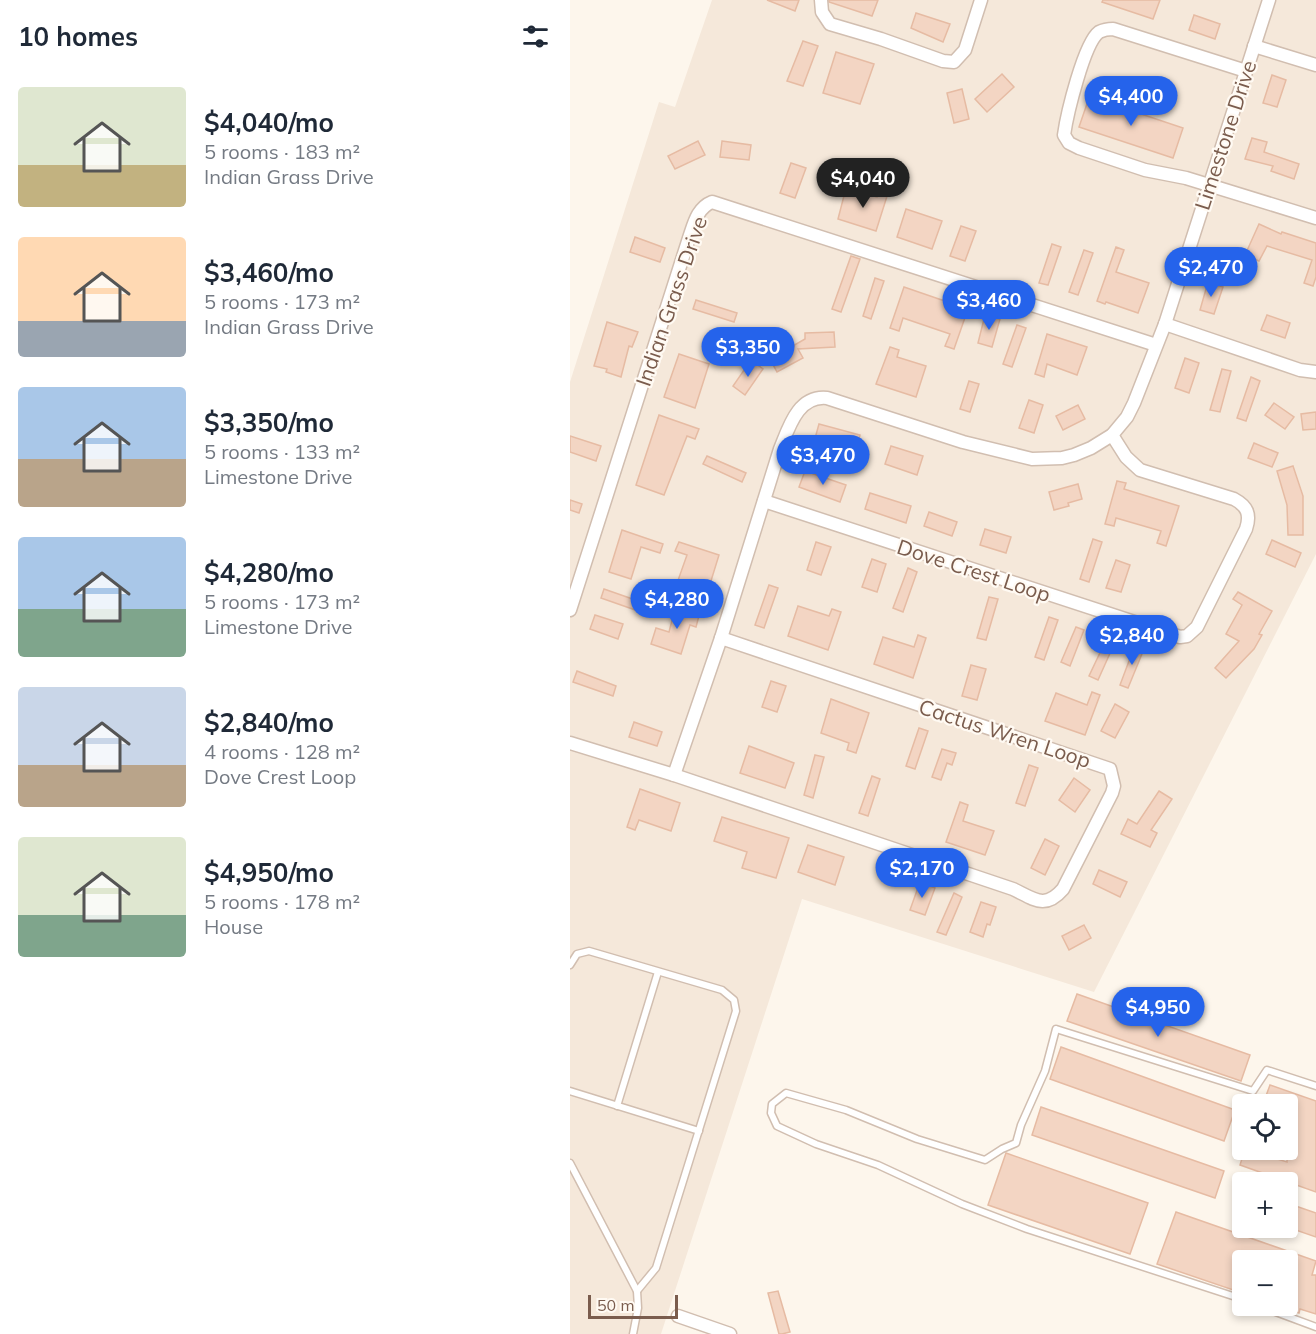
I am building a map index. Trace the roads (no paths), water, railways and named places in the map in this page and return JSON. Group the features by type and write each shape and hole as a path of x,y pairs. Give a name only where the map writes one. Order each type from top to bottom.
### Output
{"street":[{"path":"821,0 822,12 830,24 881,39 943,62 954,62 965,51 981,0"},
{"name":"Limestone Drive","path":"674,775 790,425 803,406 818,397 827,398 963,442 1032,459 1062,458 1091,448 1112,435 1127,417 1165,324 1269,0"},
{"path":"1246,71 1113,28 1100,31 1089,45 1067,116 1064,135 1078,148 1145,170 1186,178 1316,218"},
{"path":"1254,46 1316,65"},
{"name":"Indian Grass Drive","path":"570,610 689,238 698,215 706,204 712,202 1156,345"},
{"path":"1165,324 1300,370 1316,372"},
{"name":"Dove Crest Loop","path":"764,501 1180,637 1186,636 1197,627 1246,528 1249,514 1240,502 1234,499 1140,470 1126,457 1112,435"},
{"name":"Cactus Wren Loop","path":"674,775 1013,889 1043,902 1051,901 1063,889 1114,786 1113,776 1106,766 720,638"},
{"path":"570,743 674,775"},
{"path":"678,1316 730,1334"}],"lane":[{"path":"570,965 578,954 589,951 722,990 734,1000 736,1011 656,1268 637,1291"},
{"path":"617,1106 658,972"},
{"path":"1232,1296 1027,1229 962,1204 878,1165 816,1144 777,1126 771,1113 772,1104 786,1093 846,1110 917,1139 985,1160 1016,1143 1045,1071 1056,1029 1253,1091 1267,1070 1316,1086"},
{"path":"570,1091 699,1131"},
{"path":"570,1163 637,1291 638,1308 633,1334"},
{"path":"1286,1316 1316,1327"}]}
